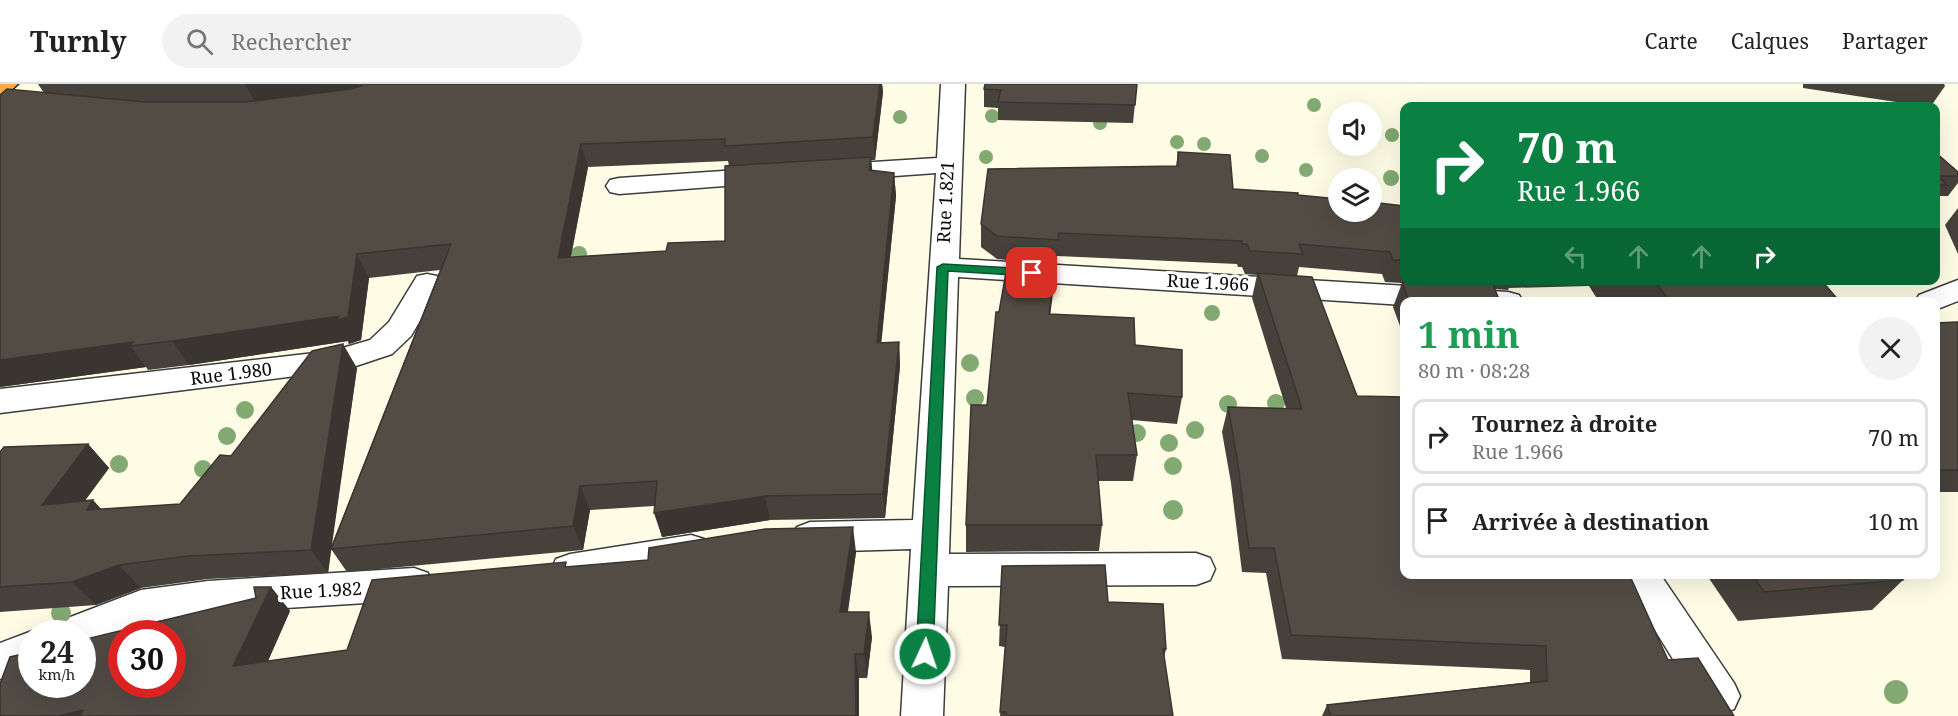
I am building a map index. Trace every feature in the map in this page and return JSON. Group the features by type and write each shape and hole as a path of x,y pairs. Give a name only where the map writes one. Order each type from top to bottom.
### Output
{"highway":[{"path":"0,88 6,84"}],"street":[{"name":"Rue 1.821","path":"922,716 947,165 953,84"},
{"path":"619,186 947,165"},
{"name":"Rue 1.966","path":"943,267 1414,297"},
{"name":"Rue 1.980","path":"0,401 333,362 381,347 400,329 427,283"},
{"path":"1940,297 1958,289"},
{"path":"781,537 929,552 1196,569"},
{"path":"539,573 724,545"},
{"path":"1642,579 1721,698"},
{"name":"Rue 1.982","path":"96,624 141,607 208,597 351,590 445,581"},
{"path":"0,661 18,654"}],"building":[{"path":"363,84 880,84 873,137 725,146 725,139 581,144 558,258 666,251 668,243 725,241 725,166 871,157 869,170 894,173 877,343 899,342 883,494 765,496 654,513 657,481 580,486 573,526 331,549 451,244 357,254 348,317 336,320 339,316 172,341 130,346 133,342 0,360 0,95 7,89 144,102 245,102 351,89"},
{"path":"985,84 1137,84 1135,105 998,102 1001,90 984,89"},
{"path":"1178,152 1230,155 1233,189 1298,193 1298,195 1328,198 1328,222 1382,222 1382,203 1400,206 1400,260 1393,260 1390,252 1299,244 1303,254 1250,251 1247,244 1242,244 1242,241 1059,233 1058,240 997,236 981,224 988,169 1178,166"},
{"path":"1940,156 1958,172 1958,176 1940,176"},
{"path":"1940,178 1947,185 1940,185"},
{"path":"1009,256 1056,259 1049,314 1134,318 1135,345 1182,350 1182,397 1128,393 1137,455 1096,455 1102,525 966,525 971,405 987,405 996,312 999,312"},
{"path":"1258,273 1312,277 1357,396 1400,397 1400,579 1631,579 1668,660 1698,658 1734,716 1331,716 1327,705 1547,681 1546,646 1291,635 1274,548 1249,548 1228,407 1302,409"},
{"path":"1403,285 1493,285 1498,297 1407,297"},
{"path":"1658,285 1825,285 1836,297 1666,297"},
{"path":"1958,322 1958,470 1940,470 1940,323"},
{"path":"343,344 311,550 188,556 119,565 72,582 0,587 0,452 4,447 88,444 42,505 93,500 87,510 180,504 220,455 231,456 312,351"},
{"path":"853,527 840,612 869,612 864,654 855,654 856,716 80,716 83,710 59,716 0,716 0,684 10,657 18,655 18,698 96,698 96,637 108,634 108,698 186,698 186,620 165,620 256,598 254,587 271,587 233,666 347,650 372,580 566,562 565,567 648,560 649,548 765,529"},
{"path":"1105,565 1108,602 1163,604 1166,649 1163,649 1173,716 1007,716 1006,712 1000,712 1007,625 999,625 1002,566"},
{"path":"1755,579 1903,580 1764,592"}],"route":[{"path":"925,654 943,267 1032,273"}]}
